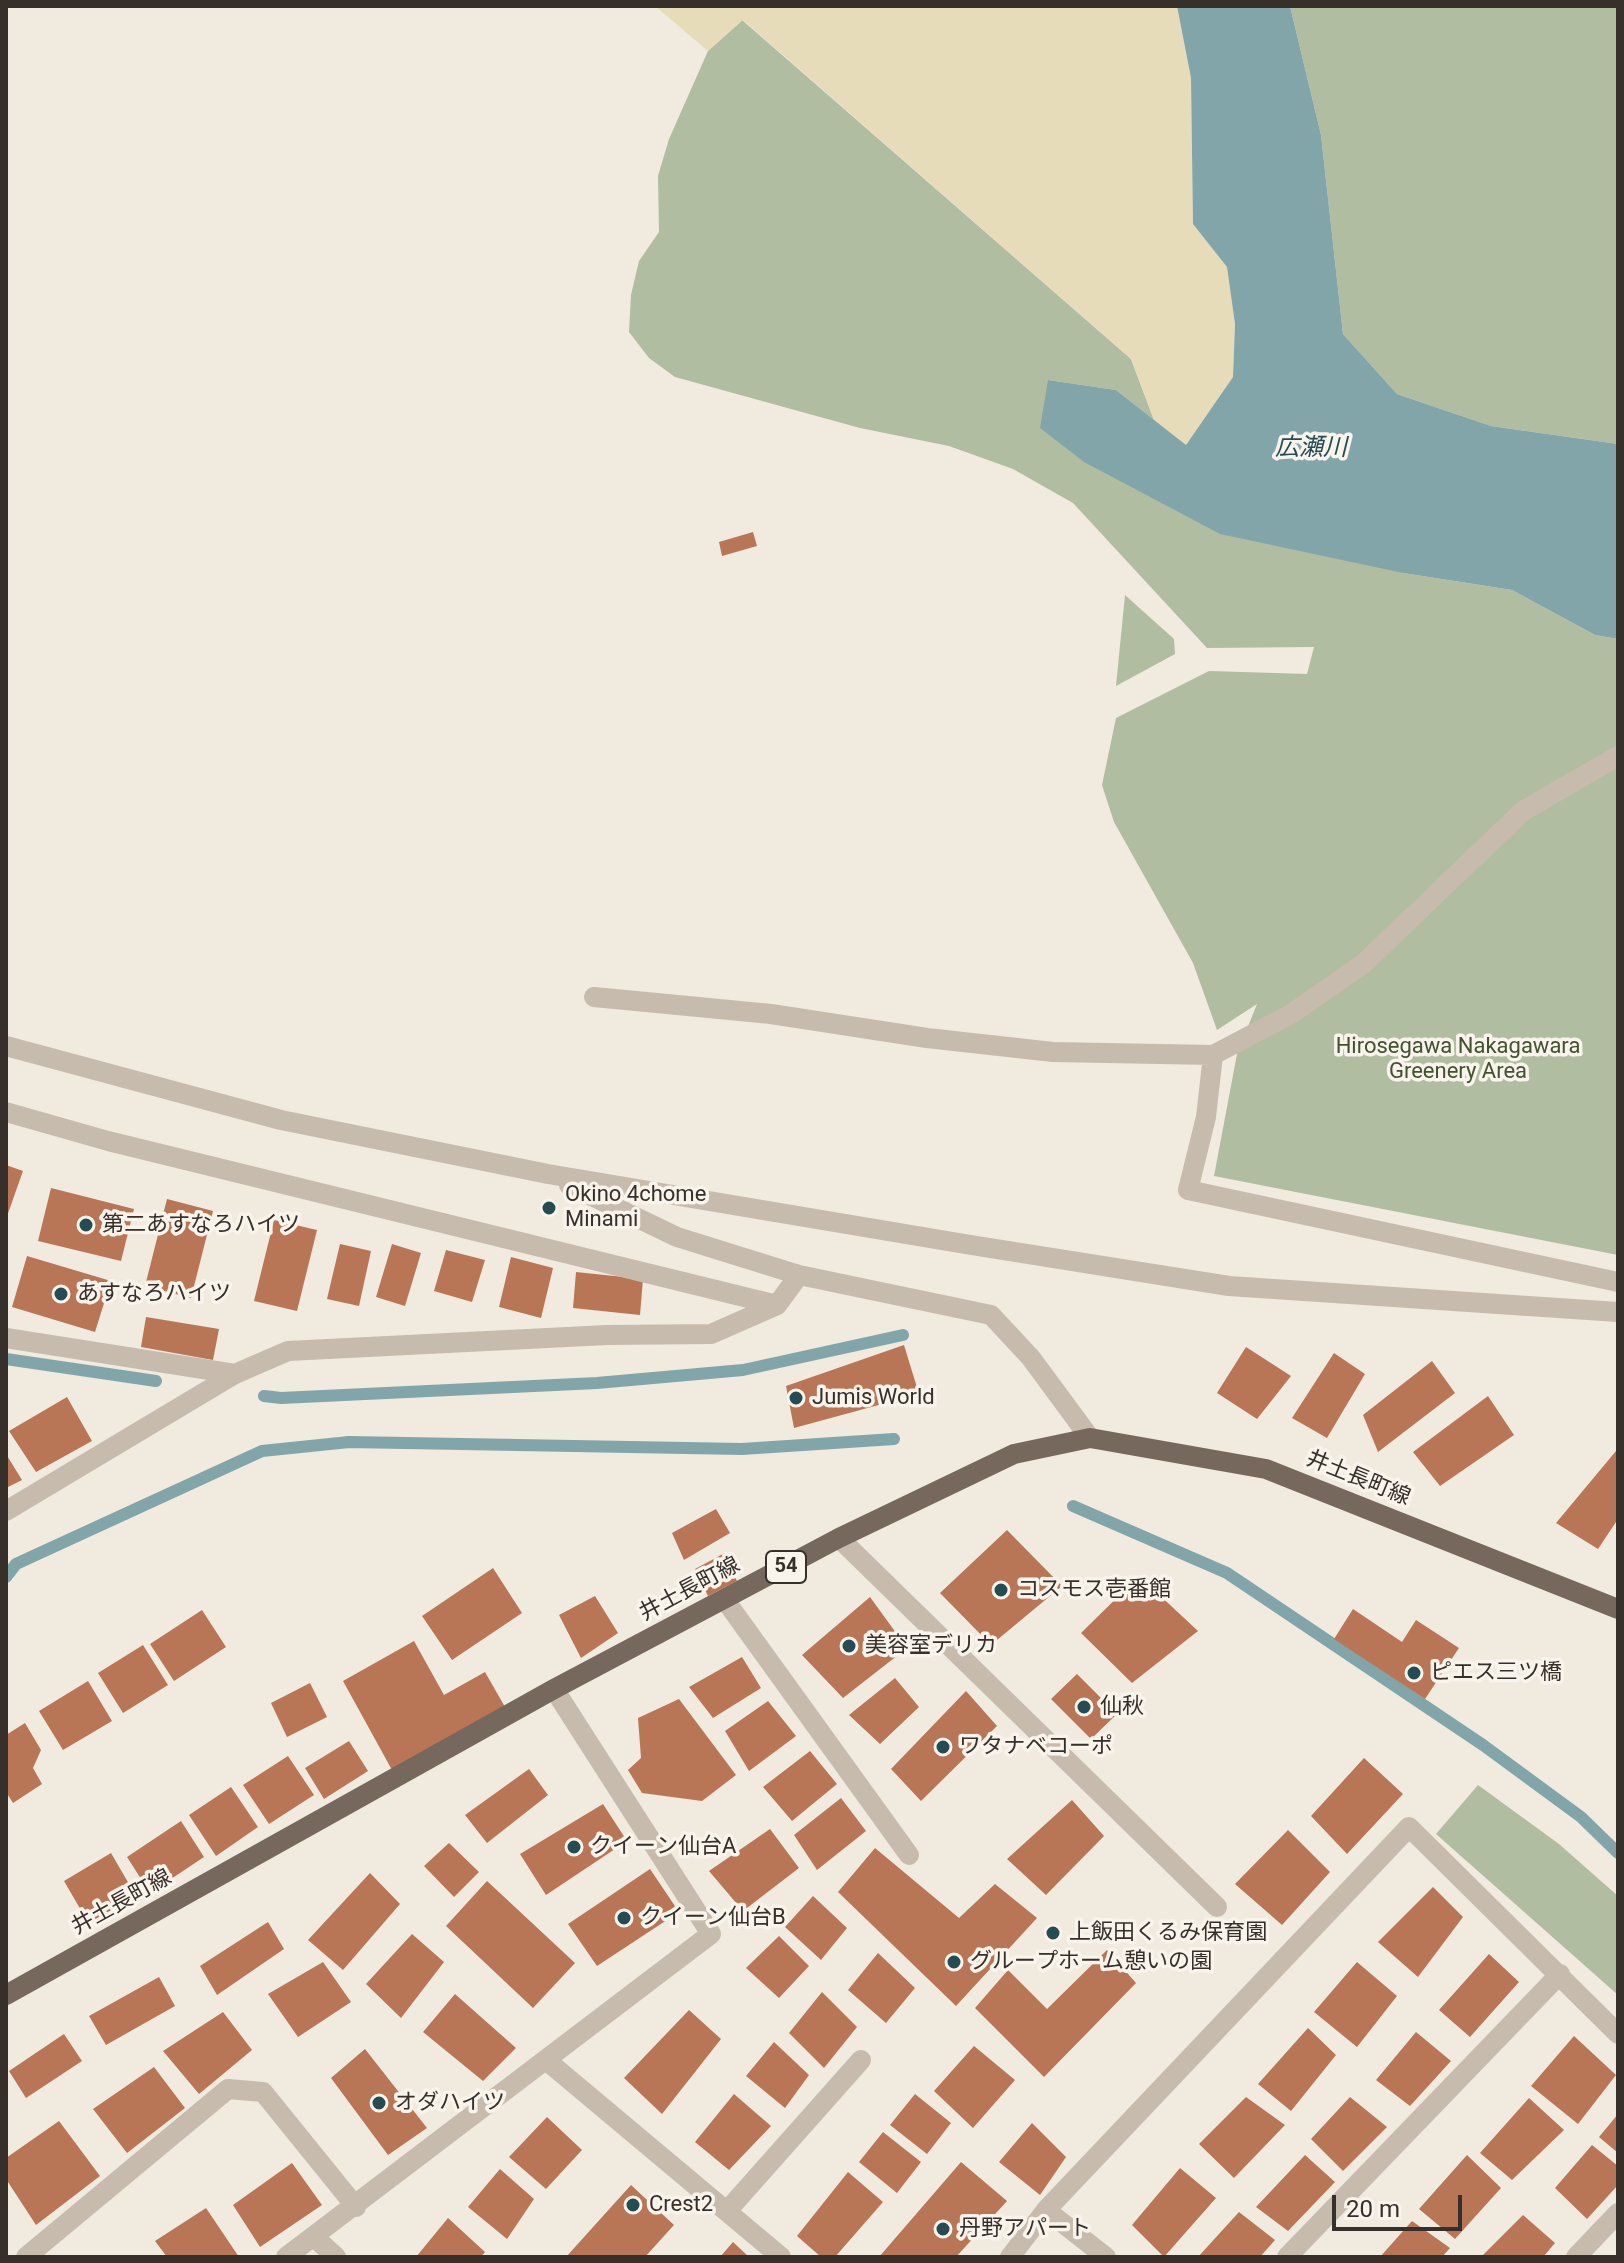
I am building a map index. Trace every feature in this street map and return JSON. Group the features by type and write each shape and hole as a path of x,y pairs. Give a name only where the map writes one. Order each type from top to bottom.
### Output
{"main road":[{"name":"井土長町線","path":"6,1995 554,1689 839,1538 1014,1454 1090,1438 1266,1469 1618,1609"}],"street":[{"path":"594,997 771,1014 1053,1052 1213,1055 1291,1014 1363,964 1523,811 1618,756"},
{"path":"6,1046 281,1120 548,1174 1229,1286 1618,1312"},
{"path":"1213,1055 1206,1117 1188,1190 1618,1282"},
{"path":"6,1112 108,1141 777,1305"},
{"path":"548,1174 677,1237 799,1275 991,1315 1031,1358 1090,1438"},
{"path":"6,1511 235,1374 288,1351 607,1335 711,1334 777,1305 799,1275"},
{"path":"6,1338 235,1374"},
{"path":"839,1538 1217,1907"},
{"path":"725,1600 909,1855"},
{"path":"286,2257 356,2207 711,1934 554,1689"},
{"path":"1010,2257 1046,2210 1409,1827 1618,2034"},
{"path":"1287,2257 1560,1974"},
{"path":"546,2060 781,2257"},
{"path":"727,2211 861,2060"},
{"path":"26,2257 228,2089 263,2092 356,2207"},
{"path":"1046,2210 1106,2257"},
{"path":"1576,2257 1618,2213"},
{"path":"314,2237 336,2257"}],"green space":[{"path":"1290,6 1618,6 1618,444 1491,426 1397,394 1343,334 1321,135"},
{"name":"Hirosegawa Nakagawara Greenery Area","path":"742,20 1131,359 1154,420 1116,390 1048,380 1403,573 1512,590 1595,635 1618,639 1618,1255 1214,1176 1237,1054 1257,1004 1217,1030 1193,963 1114,822 1102,785 1116,718 1209,671 1307,674 1314,647 1207,648 1073,503 1013,469 949,446 860,428 675,377 649,358 629,332 631,295 639,261 659,232 658,176 669,139 708,51"},
{"path":"1125,595 1174,639 1175,654 1116,686"},
{"path":"1478,1785 1559,1844 1618,1896 1618,1995 1436,1834"}],"sand":[{"path":"655,6 1177,6 1191,78 1193,223 1227,267 1235,324 1233,377 1186,445 1154,420 1131,359 743,20 708,51"}],"water":[{"name":"広瀬川","path":"1177,6 1290,6 1321,135 1343,334 1397,394 1491,426 1618,444 1618,639 1595,635 1512,590 1403,573 1220,534 1084,462 1040,428 1048,380 1116,390 1186,445 1233,377 1235,324 1227,267 1193,224 1191,78"}],"building":[{"path":"753,532 757,546 722,556 719,542"},
{"path":"6,1165 23,1171 6,1219"},
{"name":"第二あすなろハイツ","path":"51,1188 134,1209 121,1261 38,1241"},
{"path":"167,1199 213,1211 191,1298 145,1286"},
{"path":"274,1220 317,1230 297,1311 254,1301"},
{"path":"340,1244 371,1251 359,1306 327,1299"},
{"path":"392,1244 421,1253 405,1306 376,1297"},
{"path":"446,1250 485,1260 472,1302 434,1291"},
{"name":"あすなろハイツ","path":"27,1256 111,1281 95,1332 12,1307"},
{"path":"511,1257 553,1268 541,1318 499,1307"},
{"path":"576,1272 643,1279 640,1315 573,1308"},
{"path":"146,1317 219,1329 213,1360 141,1347"},
{"path":"904,1345 919,1394 794,1428 786,1386"},
{"path":"1246,1347 1291,1376 1257,1419 1217,1393"},
{"path":"1334,1353 1365,1374 1327,1438 1292,1418"},
{"path":"1432,1361 1455,1393 1378,1452 1363,1415"},
{"path":"1488,1396 1514,1435 1440,1486 1413,1452"},
{"path":"67,1397 92,1441 36,1472 9,1431"},
{"path":"1616,1451 1618,1519 1598,1549 1556,1523"},
{"path":"6,1454 22,1480 6,1488"},
{"path":"716,1509 730,1533 684,1560 672,1533"},
{"name":"コスモス壱番館","path":"1007,1530 1062,1586 991,1645 940,1593"},
{"path":"723,1554 737,1581 708,1596 695,1569"},
{"path":"493,1568 522,1613 452,1660 422,1616"},
{"path":"1139,1576 1198,1631 1132,1683 1081,1633"},
{"path":"595,1596 618,1633 581,1658 559,1615"},
{"path":"870,1597 907,1648 843,1698 802,1655"},
{"name":"ピエス三ツ橋","path":"1353,1609 1402,1642 1416,1620 1459,1648 1425,1699 1334,1639"},
{"path":"202,1610 226,1647 174,1681 150,1644"},
{"path":"414,1641 444,1695 485,1672 505,1707 392,1770 343,1681"},
{"path":"143,1645 168,1685 123,1713 98,1673"},
{"path":"742,1657 761,1688 713,1718 689,1687"},
{"name":"仙秋","path":"1077,1674 1117,1714 1091,1739 1051,1699"},
{"path":"895,1678 919,1707 880,1744 849,1715"},
{"path":"88,1681 112,1721 63,1750 39,1711"},
{"path":"310,1683 327,1717 287,1737 271,1703"},
{"name":"ワタナベコーポ","path":"966,1691 997,1726 921,1801 891,1769"},
{"path":"679,1699 736,1775 702,1801 642,1793 628,1770 641,1758 638,1718"},
{"path":"768,1701 796,1736 749,1771 725,1731"},
{"path":"25,1723 41,1750 33,1768 42,1784 13,1803 6,1792 6,1735"},
{"path":"349,1741 368,1771 324,1799 305,1768"},
{"path":"810,1751 837,1784 792,1821 763,1787"},
{"path":"288,1756 314,1795 269,1824 243,1785"},
{"path":"1364,1758 1403,1794 1347,1854 1311,1816"},
{"path":"529,1769 548,1795 487,1843 465,1815"},
{"path":"231,1787 258,1827 216,1856 189,1815"},
{"path":"841,1798 866,1831 817,1870 794,1835"},
{"path":"1072,1800 1104,1836 1046,1895 1007,1859"},
{"name":"クイーン仙台A","path":"603,1804 627,1841 546,1895 520,1854"},
{"path":"181,1821 204,1857 150,1893 127,1857"},
{"path":"770,1829 799,1868 743,1911 709,1871"},
{"path":"1288,1830 1330,1872 1282,1925 1235,1884"},
{"path":"449,1843 479,1872 454,1897 424,1866"},
{"name":"グループホーム憩いの園","path":"875,1848 959,1918 995,1884 1037,1918 956,2006 838,1892"},
{"path":"111,1853 136,1896 89,1924 64,1881"},
{"name":"クイーン仙台B","path":"650,1869 679,1912 597,1966 568,1924"},
{"path":"370,1873 400,1904 343,1970 308,1940"},
{"path":"487,1881 575,1963 533,2008 446,1926"},
{"path":"1433,1887 1463,1917 1418,1977 1378,1942"},
{"path":"813,1896 847,1928 821,1960 785,1927"},
{"path":"268,1922 284,1949 217,1995 200,1966"},
{"path":"412,1934 444,1962 401,2018 366,1984"},
{"path":"779,1936 809,1966 779,1998 746,1968"},
{"name":"上飯田くるみ保育園","path":"1107,1950 1136,1983 1044,2077 975,2008 1008,1970 1047,2009"},
{"path":"878,1953 915,1988 886,2023 848,1990"},
{"path":"1489,1954 1519,1982 1470,2037 1439,2010"},
{"path":"323,1962 351,2002 298,2037 268,1994"},
{"path":"1357,1962 1397,1996 1357,2047 1314,2012"},
{"path":"159,1977 175,2006 106,2045 89,2016"},
{"path":"822,1992 857,2027 824,2068 789,2033"},
{"path":"455,1994 516,2048 483,2081 423,2032"},
{"path":"689,2010 721,2039 662,2114 624,2078"},
{"path":"223,2012 252,2050 199,2094 163,2051"},
{"path":"1308,2028 1336,2055 1291,2111 1258,2084"},
{"path":"1416,2032 1451,2061 1410,2106 1376,2080"},
{"path":"64,2034 82,2061 26,2098 9,2071"},
{"path":"1574,2036 1616,2075 1578,2124 1531,2086"},
{"path":"774,2042 809,2075 785,2108 746,2076"},
{"path":"974,2046 1015,2080 973,2128 934,2091"},
{"name":"オダハイツ","path":"365,2049 427,2128 388,2155 331,2078"},
{"path":"154,2067 185,2108 127,2153 93,2109"},
{"path":"734,2094 771,2126 729,2170 695,2142"},
{"path":"915,2094 951,2123 927,2154 890,2125"},
{"path":"1246,2097 1285,2125 1234,2178 1199,2144"},
{"path":"1350,2097 1387,2127 1343,2171 1311,2139"},
{"path":"1529,2098 1564,2130 1512,2180 1480,2153"},
{"path":"1618,2114 1618,2153 1599,2137"},
{"path":"547,2117 582,2150 546,2189 509,2157"},
{"path":"59,2121 100,2176 36,2225 6,2179 6,2158"},
{"path":"1032,2123 1066,2157 1040,2195 999,2162"},
{"path":"883,2132 921,2162 897,2193 859,2162"},
{"path":"1592,2145 1618,2166 1618,2185 1587,2219 1555,2188"},
{"path":"1305,2155 1335,2182 1288,2231 1256,2207"},
{"path":"1467,2155 1501,2188 1455,2239 1419,2209"},
{"name":"丹野アパート","path":"961,2162 1007,2201 956,2257 879,2257"},
{"path":"292,2163 322,2205 260,2247 233,2205"},
{"path":"1180,2168 1216,2198 1164,2257 1132,2225"},
{"path":"500,2169 534,2199 507,2239 468,2207"},
{"path":"848,2172 883,2202 835,2257 821,2257 797,2236"},
{"name":"Crest2","path":"631,2185 674,2225 645,2257 566,2257"},
{"path":"206,2208 239,2257 167,2257 155,2241"},
{"path":"1239,2212 1275,2240 1260,2257 1198,2257"},
{"path":"1523,2215 1555,2243 1543,2257 1481,2257"},
{"path":"448,2218 485,2252 481,2257 416,2257"},
{"path":"1412,2221 1450,2248 1442,2257 1380,2257"},
{"path":"733,2242 749,2257 720,2257"}],"waterway":[{"path":"264,1396 281,1398 597,1383 743,1370 903,1335"},
{"path":"6,1359 156,1381"},
{"path":"6,1577 16,1564 262,1451 349,1442 742,1449 894,1439"},
{"path":"1073,1506 1227,1573 1483,1745 1581,1817 1618,1853"}],"place":[{"name":"Okino 4chome Minami","path":"549,1208"},
{"name":"第二あすなろハイツ","path":"86,1225"},
{"name":"あすなろハイツ","path":"61,1294"},
{"name":"Jumis World","path":"796,1398"},
{"name":"コスモス壱番館","path":"1001,1590"},
{"name":"美容室デリカ","path":"849,1646"},
{"name":"ピエス三ツ橋","path":"1414,1673"},
{"name":"仙秋","path":"1084,1707"},
{"name":"ワタナベコーポ","path":"943,1747"},
{"name":"クイーン仙台A","path":"574,1847"},
{"name":"クイーン仙台B","path":"624,1918"},
{"name":"上飯田くるみ保育園","path":"1053,1933"},
{"name":"グループホーム憩いの園","path":"954,1962"},
{"name":"オダハイツ","path":"379,2103"},
{"name":"Crest2","path":"633,2205"},
{"name":"丹野アパート","path":"943,2229"}]}
